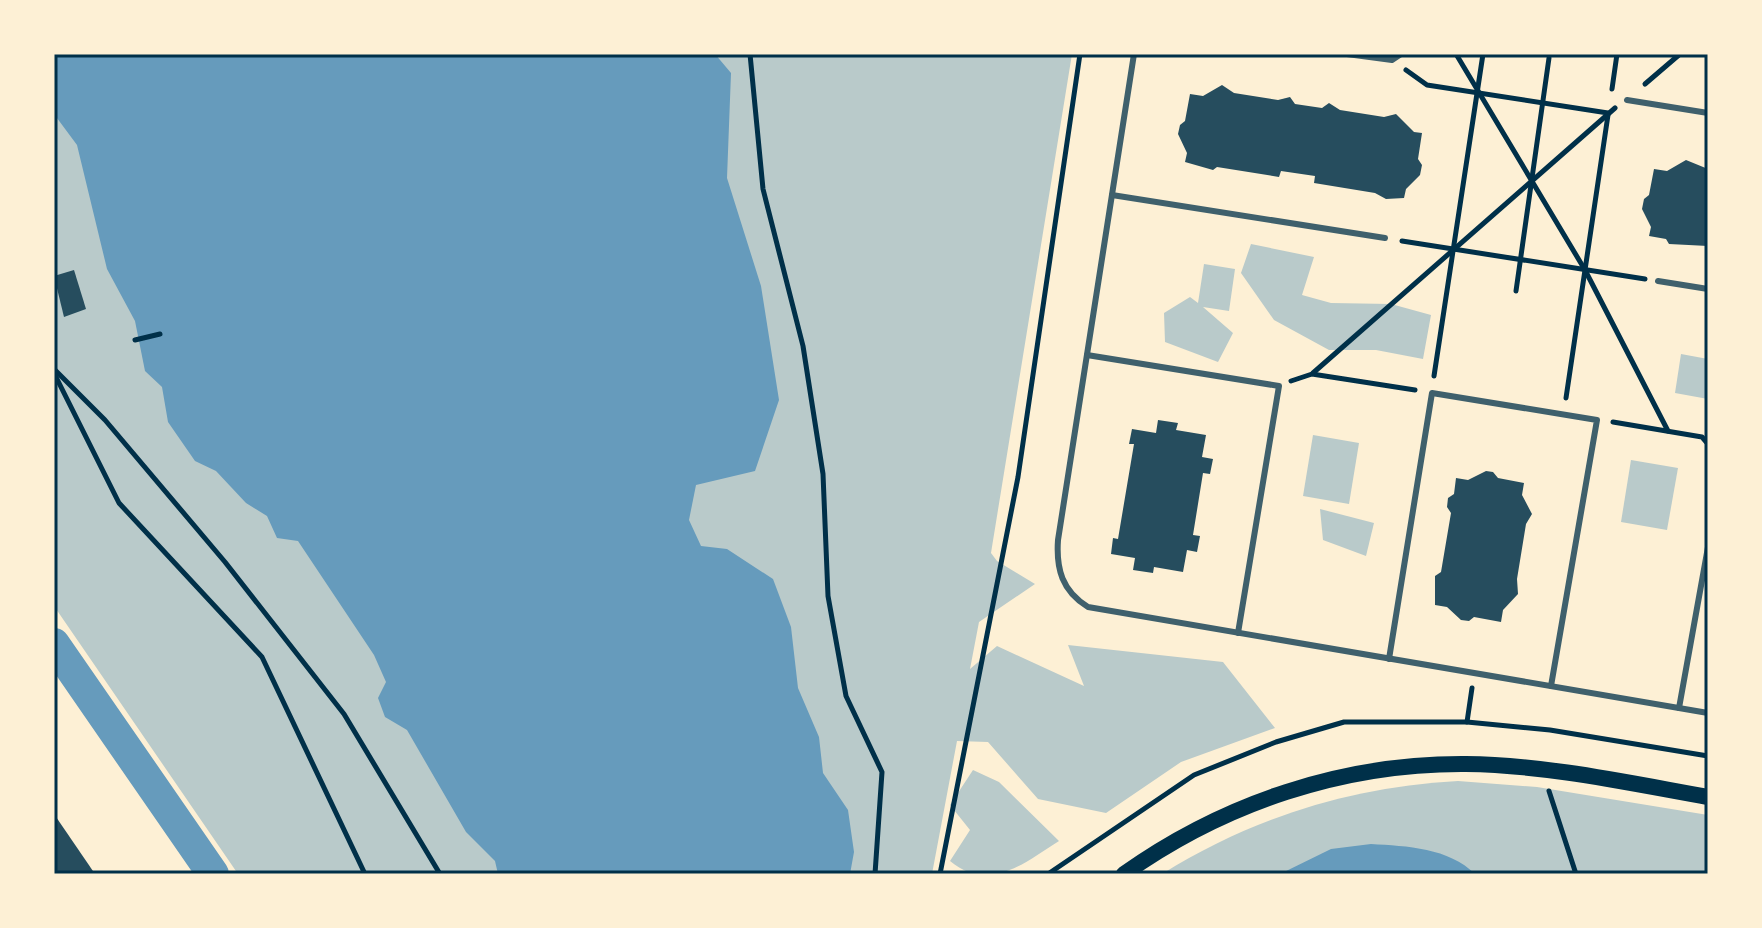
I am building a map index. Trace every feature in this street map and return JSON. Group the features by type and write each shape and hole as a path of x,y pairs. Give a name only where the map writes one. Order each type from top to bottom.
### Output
{"main road":[{"path":"1124,874 1198,828 1265,797 1339,777 1403,766 1468,764 1542,770 1708,797"}],"lane":[{"path":"1134,54 1058,540 1057,561 1062,579 1074,598 1088,607 1708,713"},
{"path":"1347,54 1392,60 1401,54"},
{"path":"1627,100 1708,113"},
{"path":"1112,195 1385,238"},
{"path":"1658,281 1708,289"},
{"path":"1087,355 1279,386 1238,633"},
{"path":"1389,659 1432,393 1564,414 1597,420 1551,686"},
{"path":"1679,708 1708,547"}],"path":[{"path":"750,54 763,189 803,346 823,474 828,596 846,696 882,772 875,874"},
{"path":"938,873 1018,477 1080,54"},
{"path":"1456,54 1585,270 1668,431"},
{"path":"1312,374 1432,393 1483,54"},
{"path":"1564,414 1617,54"},
{"path":"1279,386 1312,374 1680,54"},
{"path":"1516,291 1549,58"},
{"path":"1427,85 1609,113"},
{"path":"1385,238 1658,281"},
{"path":"135,340 160,334"},
{"path":"54,371 119,503 262,657 365,874"},
{"path":"54,371 105,420 225,562 344,714 440,874"},
{"path":"1597,420 1702,437 1708,444"},
{"path":"1467,722 1474,673"},
{"path":"1542,770 1576,874"}],"shaded area":[{"path":"54,54 1072,54 991,553 997,561 1035,584 979,622 970,669 997,646 1084,686 1068,645 1223,662 1275,728 1181,762 1106,813 1038,799 988,742 957,741 932,874 238,874 54,606"},
{"path":"1251,244 1314,257 1302,295 1331,303 1391,304 1431,315 1423,359 1376,350 1329,350 1274,320 1241,273"},
{"path":"1204,264 1235,269 1229,311 1203,307 1233,333 1218,362 1165,342 1164,313 1190,297 1198,303"},
{"path":"1681,354 1708,359 1708,399 1675,393"},
{"path":"1313,435 1359,443 1349,504 1303,496"},
{"path":"1631,460 1678,468 1667,530 1621,522"},
{"path":"1320,509 1374,523 1366,556 1323,540"},
{"path":"973,770 999,782 1059,841 1019,866 992,875 978,875 950,861 970,830 950,805"},
{"path":"1458,781 1537,787 1708,815 1708,874 1162,874 1232,836 1304,808 1380,790"}],"water":[{"path":"54,54 715,54 731,73 727,178 761,286 779,400 755,471 696,485 689,520 701,546 727,549 773,579 791,627 798,688 819,737 823,773 848,810 854,852 850,874 498,874 495,861 466,832 407,730 385,717 378,698 386,682 374,655 298,541 277,538 267,516 246,503 216,471 195,461 168,422 162,387 145,371 135,321 107,269 77,145 54,114"},
{"path":"1371,844 1427,850 1465,865 1475,874 1280,874 1331,849"}],"building":[{"path":"1222,85 1234,93 1278,100 1290,97 1295,104 1322,108 1329,103 1340,110 1384,117 1396,114 1414,132 1422,133 1418,159 1422,165 1420,175 1406,189 1404,198 1386,199 1375,193 1314,183 1315,176 1281,171 1279,177 1217,167 1213,170 1185,162 1187,153 1178,134 1180,125 1185,121 1190,94 1203,96"},
{"path":"1686,160 1708,169 1708,246 1669,244 1666,239 1649,236 1651,227 1642,209 1644,199 1649,195 1654,169 1667,171"},
{"path":"74,270 86,309 64,317 54,276"},
{"path":"1158,420 1178,423 1176,430 1206,435 1202,457 1213,459 1210,474 1203,473 1193,535 1200,536 1197,552 1187,550 1183,572 1154,567 1153,573 1133,570 1135,558 1111,554 1113,538 1118,539 1134,444 1129,444 1132,429 1156,433"},
{"path":"1486,471 1493,472 1498,478 1524,483 1522,495 1532,514 1526,524 1517,579 1518,594 1503,610 1501,622 1474,617 1469,621 1461,620 1447,607 1435,605 1435,576 1441,572 1451,513 1447,507 1448,498 1454,494 1456,478 1468,480"},
{"path":"54,814 95,874 54,874"}],"waterway":[{"path":"54,644 213,874"}]}
